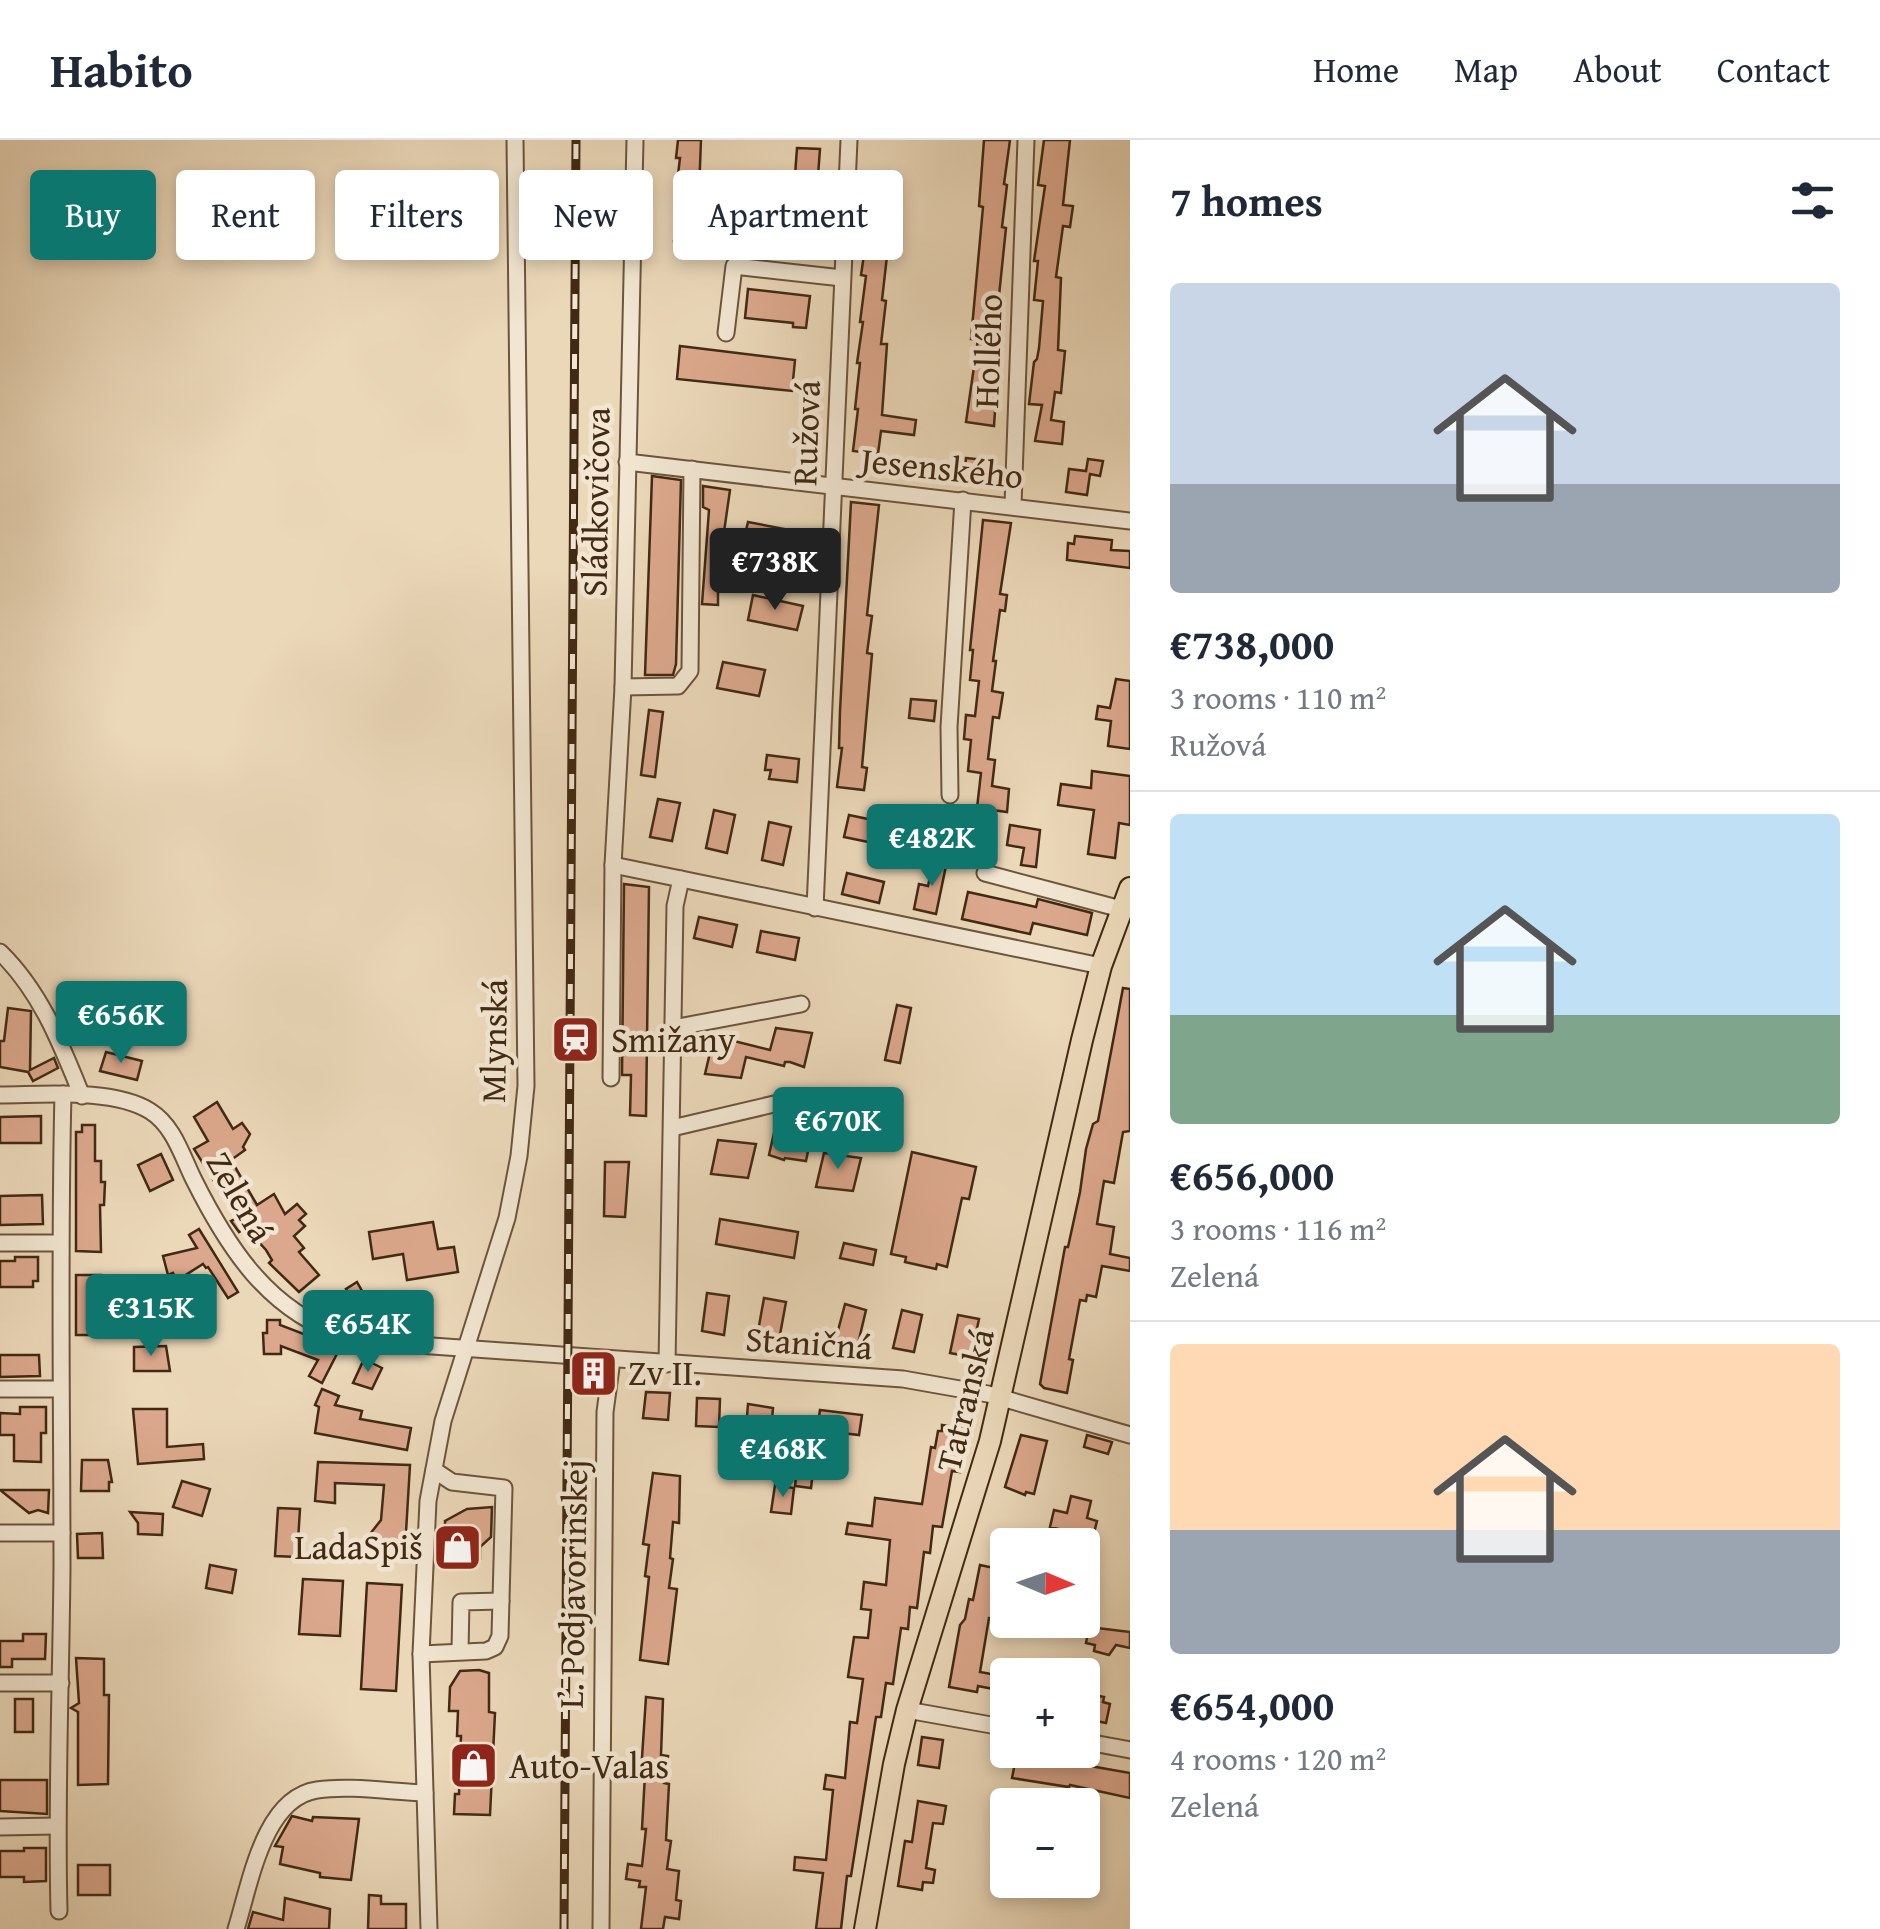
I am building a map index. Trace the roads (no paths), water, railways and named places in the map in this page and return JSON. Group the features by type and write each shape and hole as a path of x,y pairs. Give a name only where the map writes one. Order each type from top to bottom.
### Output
{"main road":[{"name":"Tatranská","path":"865,1929 907,1710 1001,1399 1102,966 1130,888"}],"street":[{"name":"Mlynská","path":"429,1929 421,1654 424,1542 443,1422 507,1218 519,1156 526,1086 515,140"},
{"name":"Sládkovičova","path":"611,1078 613,865 622,687 635,140"},
{"name":"Ružová","path":"815,908 849,140"},
{"name":"Hollého","path":"1013,505 1026,140"},
{"path":"726,333 734,266 842,278"},
{"name":"Jesenského","path":"627,462 1130,521"},
{"path":"622,687 678,686 690,671 692,469"},
{"path":"950,794 949,727 963,500"},
{"path":"613,865 1102,966"},
{"path":"985,873 1122,909"},
{"path":"667,1364 675,906 681,879"},
{"path":"0,952 31,987 43,1008 82,1096"},
{"path":"673,1028 801,1004"},
{"path":"59,1911 56,1826 61,1683 63,1094"},
{"name":"Zelená","path":"0,1095 82,1096 138,1105 162,1119 220,1231 257,1280 288,1306 344,1335 612,1360"},
{"path":"672,1128 804,1097"},
{"path":"0,1244 60,1243"},
{"name":"Staničná","path":"612,1360 903,1379 1001,1399 1130,1435"},
{"name":"Ľ. Podjavorinskej","path":"601,1929 604,1412 612,1360"},
{"path":"0,1389 60,1389"},
{"path":"421,1654 486,1651 495,1646 500,1636 504,1488 452,1482 434,1470"},
{"path":"0,1533 62,1533"},
{"path":"460,1651 461,1602 501,1601"},
{"path":"0,1683 61,1683"},
{"path":"907,1710 990,1725"},
{"path":"1100,1745 1130,1750"},
{"path":"236,1929 272,1822 287,1802 315,1790 425,1793"},
{"path":"0,1827 56,1826"}],"railway":[{"path":"564,1929 576,140"}],"place":[{"name":"Smižany","path":"576,1040"},
{"name":"Zv II.","path":"593,1373"},
{"name":"LadaSpiš","path":"458,1547"},
{"name":"Auto-Valas","path":"474,1766"}]}
